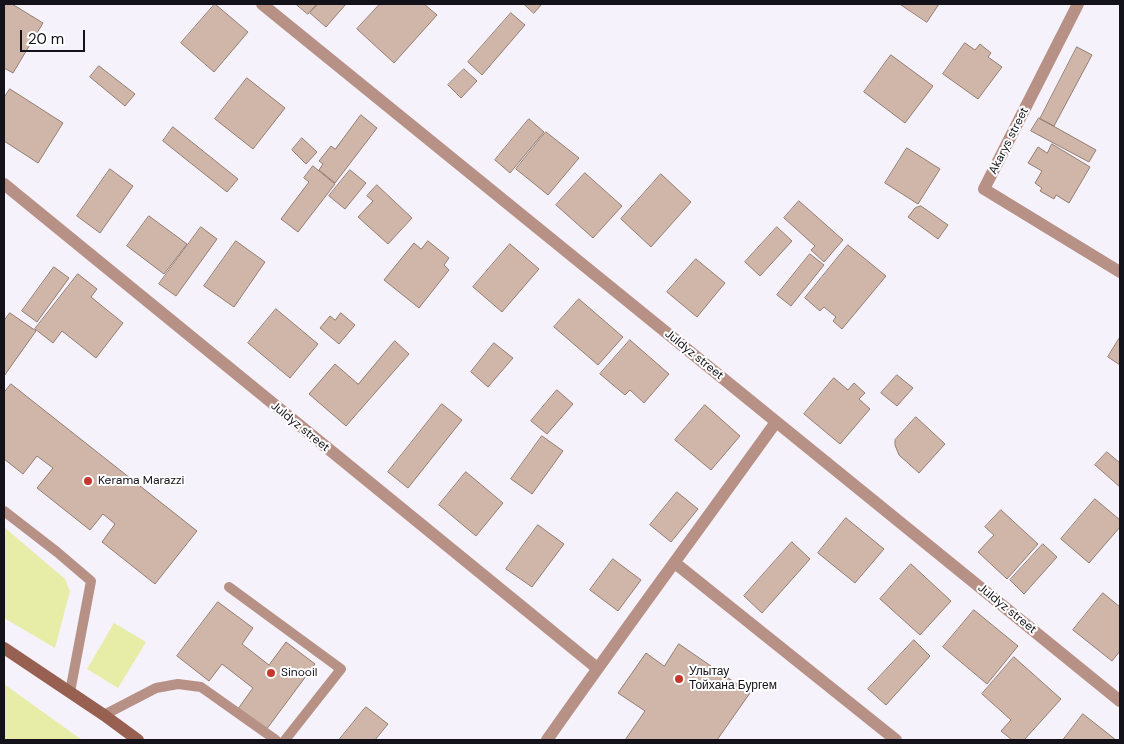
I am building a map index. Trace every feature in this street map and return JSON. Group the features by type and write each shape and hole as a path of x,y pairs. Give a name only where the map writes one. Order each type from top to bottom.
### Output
{"main road":[{"path":"4,648 138,740"}],"street":[{"name":"Juldyz street","path":"262,4 1120,701"},
{"name":"Akarys street","path":"1078,4 984,189 1120,272"},
{"name":"Juldyz street","path":"4,184 597,668"},
{"path":"547,740 597,668 776,422"},
{"path":"675,563 896,740"}],"lane":[{"path":"4,511 57,552 91,582 70,692"},
{"path":"229,587 341,669 285,740"},
{"path":"104,715 156,688 178,684 201,687 276,740"}],"green space":[{"path":"4,527 65,579 70,591 55,648 4,618"},
{"path":"114,623 146,642 118,688 87,669"},
{"path":"4,684 82,740 4,740"}],"building":[{"path":"4,4 12,4 43,23 13,73 4,68"},
{"path":"215,4 248,32 214,72 181,43"},
{"path":"296,4 317,4 308,14"},
{"path":"318,4 346,4 326,27 310,13"},
{"path":"380,4 424,4 437,15 394,63 357,29"},
{"path":"524,4 542,4 534,13"},
{"path":"900,4 939,4 927,22"},
{"path":"511,13 525,25 482,75 468,62"},
{"path":"965,43 975,50 980,44 991,53 988,57 1002,67 978,99 943,74"},
{"path":"1077,47 1092,55 1054,126 1040,119"},
{"path":"891,55 933,86 905,123 864,92"},
{"path":"99,66 135,94 125,106 90,77"},
{"path":"464,69 477,81 461,98 448,85"},
{"path":"247,78 285,108 253,149 215,119"},
{"path":"10,89 63,123 38,163 4,141 4,98"},
{"path":"361,115 377,128 335,183 319,170 323,164 319,161 331,146 335,149"},
{"path":"1039,118 1096,150 1089,162 1031,131"},
{"path":"529,119 544,132 510,173 495,160"},
{"path":"173,127 238,179 227,192 163,141"},
{"path":"546,132 579,158 548,195 516,169"},
{"path":"302,138 317,152 306,164 292,150"},
{"path":"1052,144 1090,167 1069,203 1056,195 1054,199 1040,191 1042,188 1035,183 1042,171 1028,163 1038,147 1047,153"},
{"path":"907,148 940,169 918,204 885,183"},
{"path":"313,166 335,184 298,232 281,219 309,182 304,178"},
{"path":"110,169 133,186 100,233 77,216"},
{"path":"350,170 366,183 345,209 329,196"},
{"path":"585,173 622,206 593,238 556,205"},
{"path":"661,174 691,202 651,247 621,219"},
{"path":"377,185 412,218 388,244 358,217 373,201 367,196"},
{"path":"799,201 843,240 824,262 811,250 815,246 784,218"},
{"path":"921,206 948,225 938,239 908,217 915,208"},
{"path":"149,216 187,244 164,274 127,246"},
{"path":"201,227 217,239 176,296 159,284"},
{"path":"777,227 792,241 760,276 745,262"},
{"path":"236,241 265,262 234,307 204,286"},
{"path":"428,241 449,258 444,265 449,270 419,308 384,280 414,243 421,249"},
{"path":"510,244 539,269 502,312 473,287"},
{"path":"848,245 886,276 842,329 833,321 836,317 824,307 820,311 805,298"},
{"path":"810,254 824,265 791,306 777,295"},
{"path":"696,259 725,283 697,317 667,292"},
{"path":"54,267 69,278 37,322 22,311"},
{"path":"78,274 97,289 91,297 123,323 96,358 62,331 53,343 35,329"},
{"path":"579,299 623,337 598,365 554,327"},
{"path":"276,309 318,344 290,378 248,343"},
{"path":"10,313 36,331 4,376 4,321"},
{"path":"341,313 355,325 339,344 320,328 330,316 335,320"},
{"path":"1120,337 1120,365 1108,357"},
{"path":"630,340 669,374 644,403 630,390 625,395 600,374"},
{"path":"395,341 409,354 346,426 309,394 335,364 358,384"},
{"path":"494,343 513,358 488,387 471,372"},
{"path":"897,375 913,388 897,406 881,393"},
{"path":"834,378 848,390 854,383 865,393 859,399 870,409 840,444 804,414"},
{"name":"Kerama Marazzi","path":"11,384 197,531 155,584 102,542 115,524 103,514 90,530 37,488 53,468 37,456 23,474 4,459 4,393"},
{"path":"557,390 573,404 547,434 531,421"},
{"path":"442,404 462,420 408,488 388,472"},
{"path":"705,405 740,436 711,470 675,440"},
{"path":"916,417 945,444 919,473 899,455 895,445 895,440"},
{"path":"542,436 563,451 532,494 511,479"},
{"path":"1107,452 1120,463 1120,487 1095,465"},
{"path":"466,472 503,503 476,536 439,505"},
{"path":"677,492 698,509 671,542 650,525"},
{"path":"1095,499 1120,520 1120,527 1089,563 1061,539"},
{"path":"1001,510 1038,544 1007,579 978,552 994,535 985,527"},
{"path":"846,518 884,549 855,583 818,553"},
{"path":"538,525 564,544 532,587 506,569"},
{"path":"792,542 810,559 762,613 744,596"},
{"path":"1043,544 1057,557 1024,594 1010,580"},
{"path":"613,559 641,580 618,611 590,590"},
{"path":"911,564 951,601 920,635 880,599"},
{"path":"1103,593 1120,607 1120,651 1112,661 1073,630"},
{"name":"Sinooil","path":"218,602 253,628 242,644 269,665 286,642 315,664 263,734 235,713 253,688 222,664 209,681 177,656"},
{"path":"974,610 1018,646 987,684 943,647"},
{"path":"914,640 930,656 886,705 868,689"},
{"name":"Улытау Тойхана Бургем","path":"679,644 750,693 717,740 625,740 645,711 618,693 646,653 664,666"},
{"path":"1014,657 1061,699 1024,740 1012,740 1001,731 1011,720 982,694"},
{"path":"366,707 388,724 375,740 339,740"},
{"path":"1083,714 1116,740 1063,740"}],"place":[{"name":"Kerama Marazzi","path":"88,481"},
{"name":"Sinooil","path":"271,673"},
{"name":"Улытау Тойхана Бургем","path":"679,679"}]}
